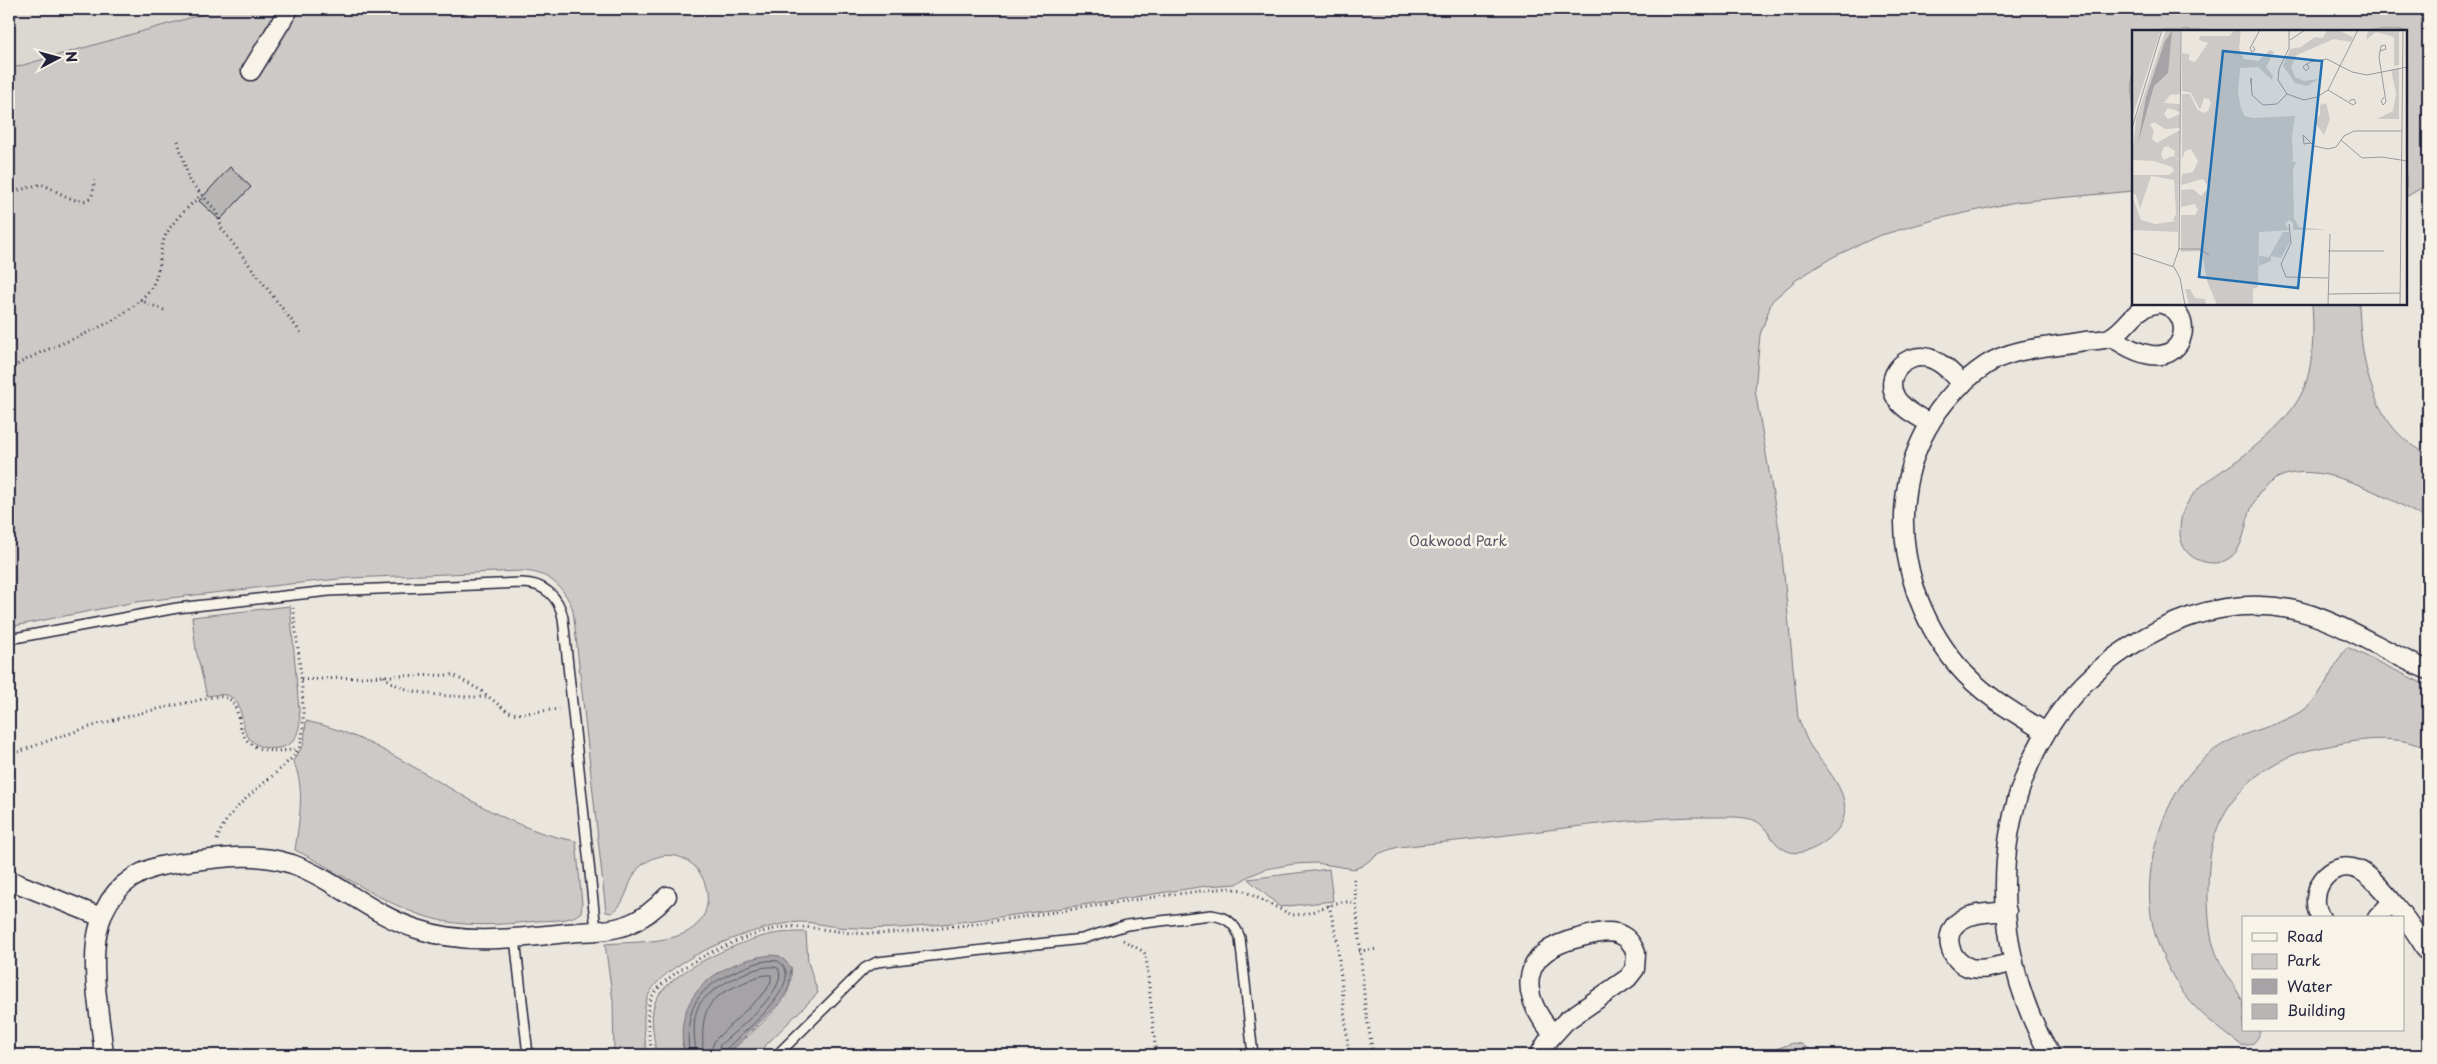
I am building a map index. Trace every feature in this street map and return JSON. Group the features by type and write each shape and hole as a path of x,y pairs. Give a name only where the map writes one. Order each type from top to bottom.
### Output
{"street":[{"path":"251,71 288,9"},
{"path":"2044,731 1996,700 1966,674 1937,637 1917,598 1911,578 1905,544 1905,505 1914,460 1930,424 1945,403 1963,384 1988,364 2010,355 2111,337 2141,310 2154,305"},
{"path":"2111,337 2149,354 2163,355 2172,351 2181,340 2182,324 2175,310 2164,305"},
{"path":"1930,424 1896,399 1893,383 1897,368 1909,359 1927,358 1940,364 1963,384"},
{"path":"2050,1055 2028,1008 2014,962 2006,911 2005,867 2016,802 2025,773 2044,731 2081,686 2117,655 2145,637 2178,621 2227,608 2274,606 2316,615 2428,670"},
{"path":"104,1055 94,958 95,935 101,917 116,894 144,872 173,864 213,859 254,857 291,864 394,920 432,934 478,941 616,928 632,923 649,912 667,896"},
{"path":"2320,916 2316,905 2318,886 2328,874 2341,869 2351,868 2361,871 2392,902 2402,916"},
{"path":"9,880 101,917"},
{"path":"2379,916 2392,902"},
{"path":"2006,911 1975,915 1960,920 1952,929 1949,942 1953,955 1969,968 1985,968 2014,962"},
{"path":"2404,919 2428,953"},
{"path":"1539,1055 1553,1034 1580,1010 1621,984 1633,972 1636,954 1625,937 1603,932 1564,942 1546,950 1536,960 1530,974 1532,996 1538,1014 1553,1034"}],"lane":[{"path":"9,639 154,611 291,595 350,590 522,583 542,587 555,598 562,612 596,930"},
{"path":"778,1055 852,980 872,964 1082,939 1117,928 1211,915 1222,917 1230,922 1238,931 1242,946 1253,1055"},
{"path":"515,938 528,1055"}],"path":[{"path":"178,141 187,176 217,212 222,230 301,333"},
{"path":"9,193 20,188 41,184 81,202 90,197 94,180"},
{"path":"9,370 42,350 101,327 140,300 155,282 166,234 201,195"},
{"path":"140,300 166,311"},
{"path":"213,859 219,834 227,818 299,749 303,732 301,680 291,595"},
{"path":"301,680 453,675 464,680 504,710 513,714 572,708"},
{"path":"384,676 393,683 415,692 489,697"},
{"path":"9,756 64,735 120,719 183,703 220,697 230,700 235,706 241,732 252,745 271,751 299,749"},
{"path":"1354,879 1359,950 1374,1055"},
{"path":"652,1055 648,1013 651,1000 661,985 679,971 717,950 770,930 802,927 853,933 913,932 1228,888 1242,890 1292,915 1306,914 1329,905 1356,902"},
{"path":"1329,905 1338,940 1349,1055"},
{"path":"1117,928 1126,943 1144,952 1146,956 1156,1055"},
{"path":"1359,950 1378,950"}],"shaded area":[{"path":"9,9 236,9 9,73"}],"green space":[{"name":"Oakwood Park","path":"221,9 2428,9 2428,184 2407,196 2407,30 2132,30 2132,191 2016,202 1937,219 1878,236 1833,257 1796,280 1772,301 1760,335 1755,390 1780,535 1798,717 1808,742 1836,781 1844,803 1844,815 1840,826 1822,844 1814,848 1797,853 1789,852 1775,842 1764,827 1756,821 1747,818 1663,818 1398,847 1380,853 1362,866 1354,869 1316,863 1294,864 1266,869 1249,876 1237,884 1206,886 960,922 914,927 881,928 838,927 806,922 784,924 762,929 714,946 671,971 655,985 645,1006 644,1020 647,1055 614,1055 613,1001 605,944 667,939 685,933 699,922 706,909 707,893 703,879 694,866 681,858 666,855 648,861 641,866 632,879 623,901 612,913 606,912 573,610 560,587 547,577 522,571 349,578 136,602 9,627 9,69"},
{"path":"2312,305 2359,305 2363,348 2373,391 2393,428 2409,443 2428,455 2428,520 2360,485 2308,472 2285,475 2265,487 2251,509 2242,540 2235,553 2217,563 2208,563 2196,559 2185,549 2180,537 2182,516 2186,505 2201,486 2258,444 2293,408 2307,379 2312,353"},
{"path":"290,606 300,721 295,738 290,744 278,748 265,748 253,742 246,734 239,708 234,699 224,695 207,696 196,650 192,617"},
{"path":"2347,647 2428,686 2428,749 2400,740 2385,739 2354,741 2293,755 2277,762 2262,772 2249,783 2226,810 2218,826 2211,849 2208,902 2212,942 2223,968 2242,1001 2242,1032 2259,1032 2254,1042 2248,1045 2241,1045 2191,1003 2175,979 2159,947 2150,911 2152,861 2158,836 2166,813 2178,790 2192,771 2209,754 2231,740 2293,716 2305,709 2322,689"},
{"path":"306,721 341,731 375,746 506,819 540,832 576,841 582,904 581,912 560,920 482,925 454,923 427,917 393,904 295,850 300,816 300,793 297,771 293,761 304,744"},
{"path":"1329,869 1333,901 1280,907 1248,879"},
{"path":"806,932 808,962 818,993 756,1055 726,1055 774,1011 785,997 791,975 791,967 759,957 711,978 682,1044 685,1055 656,1055 652,1022 653,1008 662,991 673,980 703,961 737,945 774,934"},
{"path":"1793,1043 1801,1044 1817,1055 1759,1055"}],"water":[{"path":"772,955 780,956 791,967 789,987 780,1003 726,1055 685,1055 682,1034 685,1015 692,999 703,985 717,974 734,965"}],"building":[{"path":"230,167 251,187 220,220 199,201"}]}
